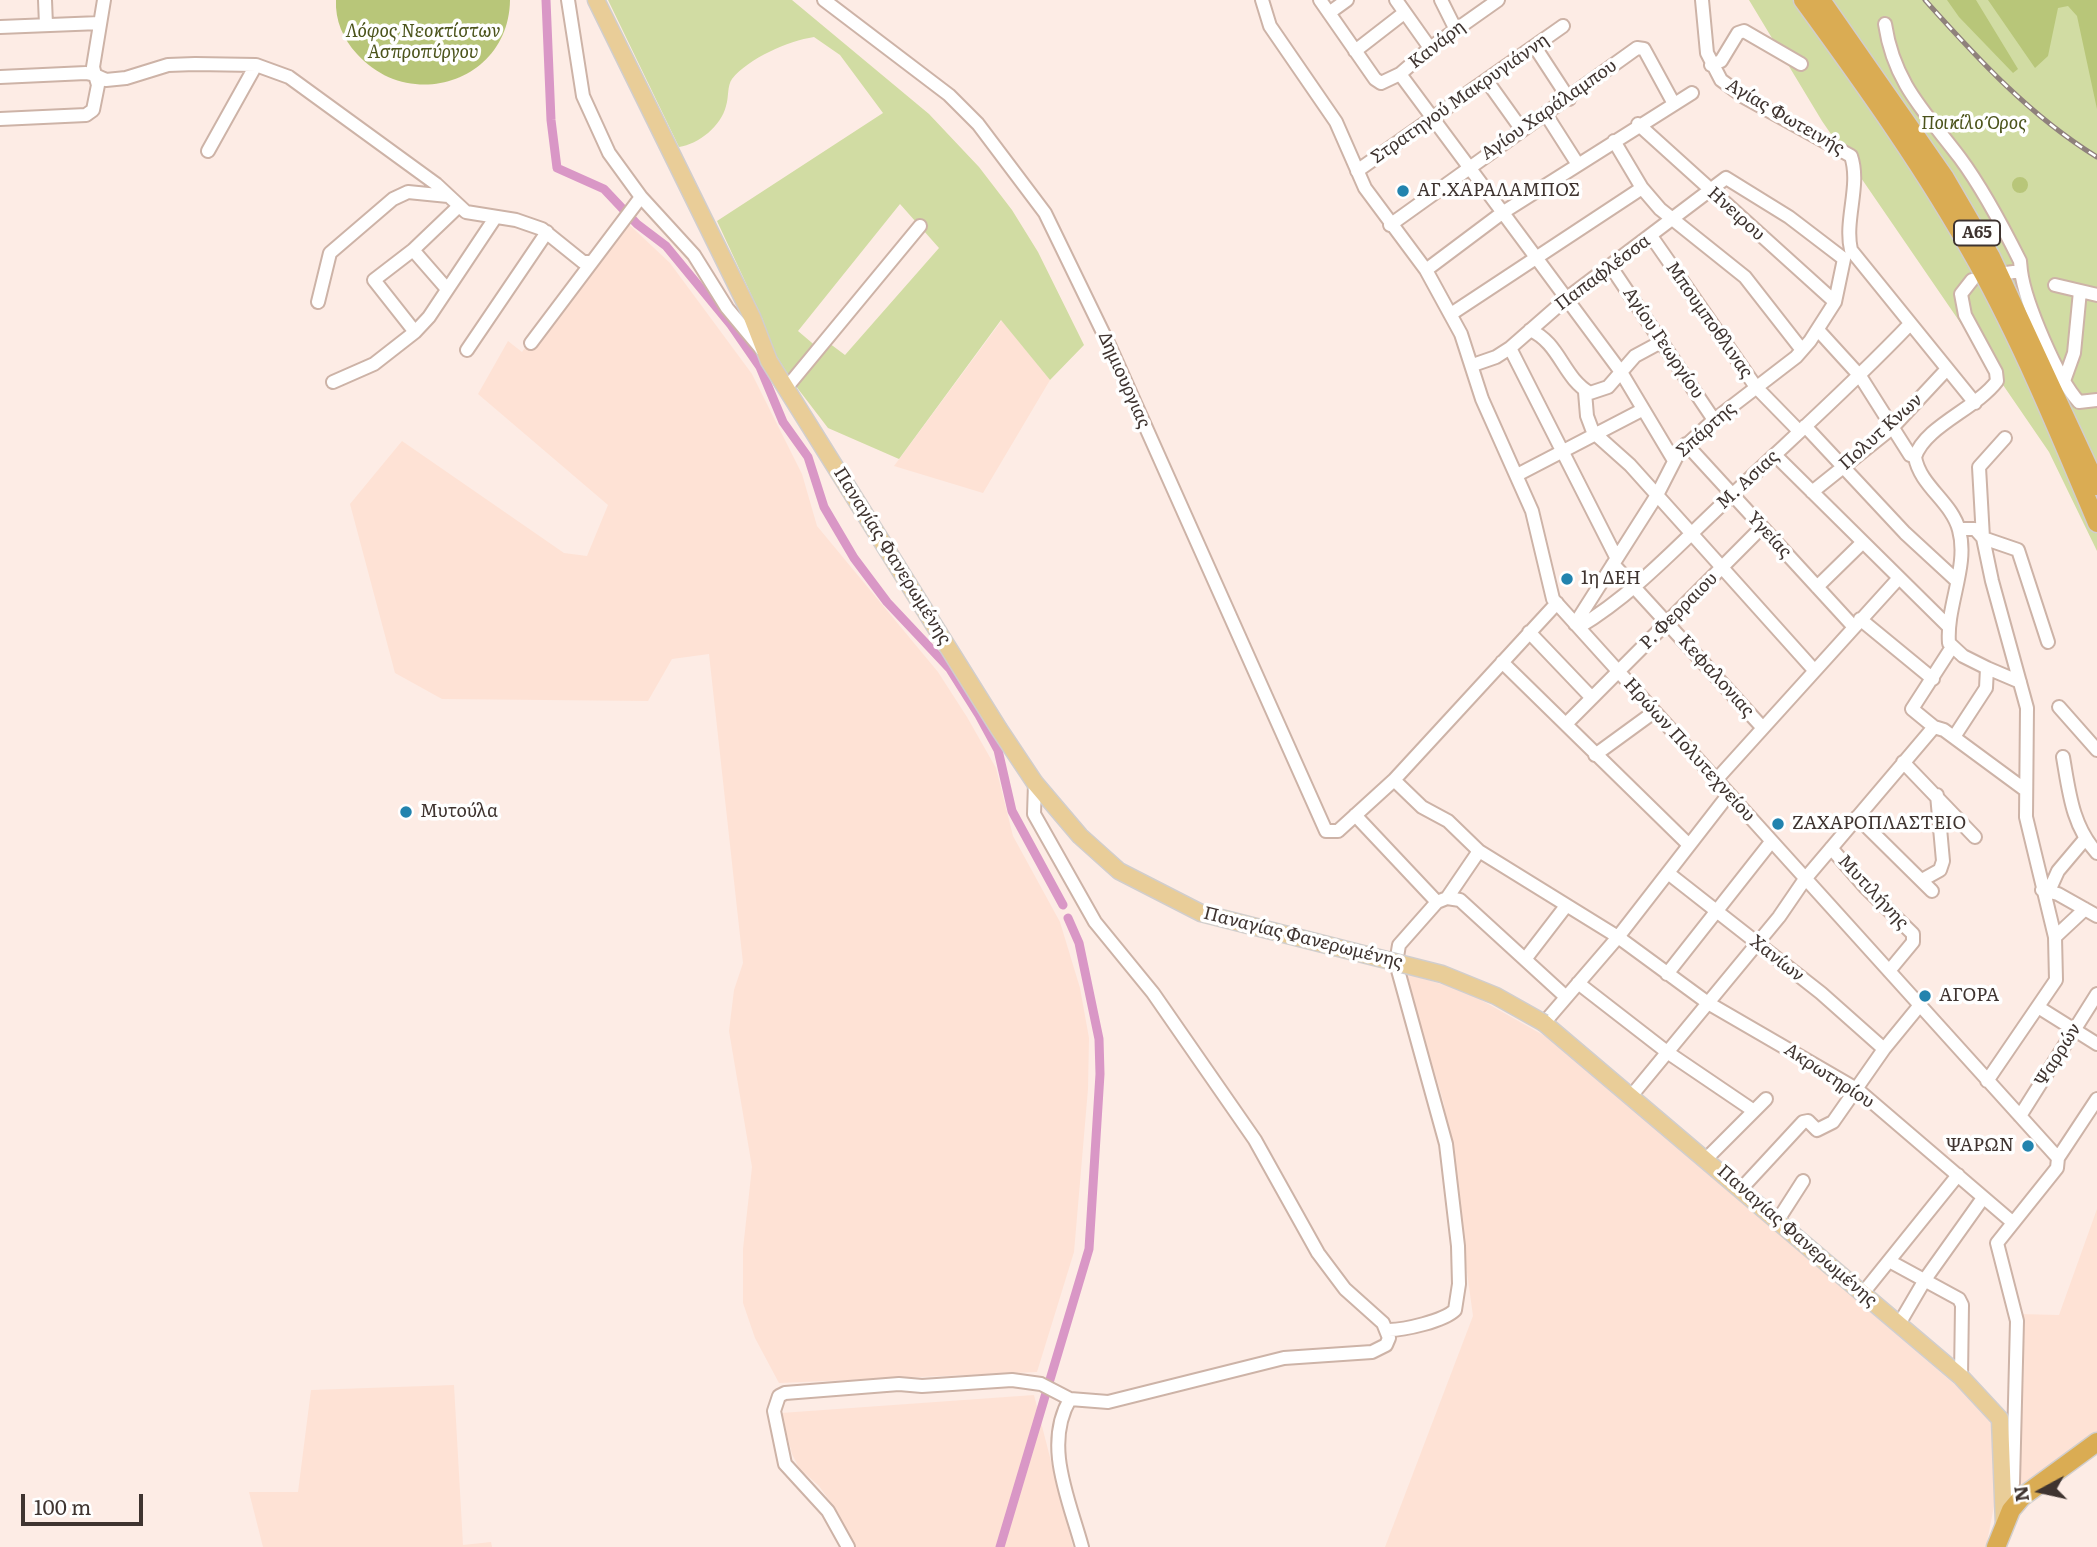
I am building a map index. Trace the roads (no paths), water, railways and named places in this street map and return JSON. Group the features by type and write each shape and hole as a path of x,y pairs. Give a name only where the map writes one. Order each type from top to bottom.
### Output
{"highway":[{"name":"Α65","path":"1803,0 1889,120 1964,239 2009,326 2097,523"},
{"name":"Α65","path":"1821,0 1945,178 1991,257 2097,486"},
{"path":"1996,1547 2011,1510 2022,1497 2097,1442"}],"main road":[{"name":"Παναγίας Φανερωμένης","path":"596,0 752,317 767,356 1035,783 1099,856 1138,883 1201,913 1442,974 1496,996 1544,1023 1961,1377 2000,1419 2004,1524"}],"street":[{"path":"45,0 46,25"},
{"path":"0,119 86,115 93,110 98,85 93,66 104,0"},
{"path":"568,0 583,96 608,153 641,197 694,255 727,308 767,356"},
{"name":"Δημιουργιας","path":"824,0 949,95 978,124 1045,213 1110,346 1325,831 1335,833 1355,815"},
{"name":"Ηρώων Πολυτεχνείου","path":"1262,0 1270,26 1336,122 1357,171 1390,225 1426,270 1451,314 1473,365 1479,391 1532,511 1551,593 1557,603 2058,1158"},
{"path":"1320,0 1355,51 1404,13"},
{"path":"1329,13 1347,0"},
{"path":"1396,0 1430,48"},
{"path":"1441,0 1456,30"},
{"name":"Κανάρη","path":"1355,51 1375,79 1381,83 1400,74 1430,48 1498,0"},
{"name":"Αγίας Φωτεινής","path":"1702,0 1707,53 1721,80 1744,97 1850,156 1854,170 1849,233 1851,250 1975,402"},
{"path":"0,27 100,23"},
{"path":"1885,24 1890,54 1900,78 1962,161 2016,253 2024,291 2064,381 2079,402 2085,404 2097,400"},
{"name":"Στρατηγού Μακρυγιάννη","path":"1357,171 1563,26"},
{"path":"1711,65 1721,61 1741,32 1801,64"},
{"path":"1535,47 1569,99"},
{"name":"Αγίου Χαράλαμπου","path":"1390,225 1469,166 1547,116 1641,47 1674,104"},
{"path":"0,77 95,75 106,80 126,78 168,65 256,65 289,77 427,177 466,212 516,220 547,232 583,262 592,262"},
{"path":"208,152 256,65"},
{"path":"1400,74 1621,372 1673,460"},
{"path":"1487,81 1522,130"},
{"path":"1426,270 1502,213 1577,163 1692,93"},
{"path":"1547,116 1577,163"},
{"name":"Ηνειρου","path":"1638,124 1708,191 1835,302"},
{"path":"1614,141 1642,188 1673,220 1727,259 1745,277 1802,350"},
{"path":"422,193 428,187 427,177"},
{"name":"Παπαφλέσσα","path":"1473,365 1496,358 1510,348 1566,299 1673,220 1721,179 1730,179 1840,253"},
{"path":"1451,314 1642,188"},
{"path":"318,303 330,253 337,246 400,195 422,193 448,196"},
{"path":"531,343 641,197"},
{"path":"415,332 374,280 413,250 460,206"},
{"path":"333,382 374,364 415,332 495,218"},
{"path":"787,387 920,226"},
{"path":"467,350 547,232"},
{"name":"Μπουμποθλινας","path":"1651,236 1755,387 1844,467 1905,534 1956,580"},
{"path":"413,250 447,289"},
{"name":"Σπάρτης","path":"1577,626 1657,495 1673,460 1686,444 1802,350 1818,330 1835,302 1845,264 1840,253"},
{"name":"Αγίου Γεωργίου","path":"1611,267 1714,420"},
{"path":"2006,273 2021,271"},
{"path":"1915,457 1925,440 1993,386 1998,375 1962,307 1961,294 1972,280"},
{"path":"2055,285 2097,295"},
{"path":"2064,381 2074,354 2080,291"},
{"name":"Μ. Ασιας","path":"1577,626 1606,610 1635,585 1860,376 1910,324"},
{"path":"1530,330 1547,339 1586,392 1590,425 1692,533 1814,670"},
{"path":"1818,330 1860,376 1892,428 1915,457 1921,475 1959,529 1961,549 1949,627 1952,647 1912,709 2024,789"},
{"path":"1586,392 1595,393 1608,387 1635,356 1661,342"},
{"name":"Κεφαλονιας","path":"1510,348 1615,561 1762,727"},
{"name":"Πολυτ Κνων","path":"1812,492 1892,428 1947,369"},
{"path":"1517,475 1642,410"},
{"path":"1987,1081 2056,980 2054,937 2046,890 2026,817 2024,789 2028,718 1999,612 1983,538 1979,467 2005,438"},
{"name":"Υγείας","path":"1686,444 1817,587 1856,623 1933,679"},
{"path":"1775,455 1949,627"},
{"name":"Ρ. Φερραιου","path":"1566,723 1761,528"},
{"path":"1959,529 1975,529 1983,538 2018,550 2048,642"},
{"path":"1817,587 1862,543"},
{"path":"1716,780 1898,579"},
{"path":"1557,603 1394,780 1355,815 1442,900 1460,900 1566,997"},
{"path":"1529,632 1592,698"},
{"path":"1952,647 1987,668 2020,682"},
{"path":"1502,662 1689,845"},
{"path":"1954,737 1986,688 1987,668"},
{"path":"2059,707 2097,750"},
{"path":"1595,755 1654,712"},
{"path":"1632,1095 1800,891 1805,879 1934,727"},
{"path":"2063,757 2073,809 2085,839 2097,853"},
{"path":"1903,762 1975,836"},
{"name":"Ακρωτηρίου","path":"1394,780 1422,807 1448,821 1479,851 1618,937 1708,1003 1858,1090 2011,1221"},
{"path":"1035,783 1034,814 1101,932 1153,992 1255,1140 1318,1253 1345,1289 1389,1330 1405,1330 1418,1323 1443,1318 1455,1310 1458,1297 1458,1246 1442,1122 1396,963 1399,945 1442,900 1479,851"},
{"path":"1544,1023 1618,937 1729,794"},
{"path":"1922,880 1940,870 1942,861 1937,795"},
{"path":"1857,817 1932,891"},
{"path":"2046,890 2085,839"},
{"path":"1667,974 1772,842"},
{"name":"Μυτιλήνης","path":"1831,848 1913,935 1912,943 1889,971"},
{"name":"Χανίων","path":"1668,873 1821,993 1884,1049"},
{"path":"2046,890 2097,916"},
{"path":"1526,958 1566,906"},
{"path":"2054,937 2085,909"},
{"path":"1578,983 1668,1052 1754,1111"},
{"name":"Ψαρρών","path":"2020,1116 2097,994"},
{"path":"1741,1189 1803,1122 1808,1121 1817,1130 1821,1130 1832,1122 1858,1090 1884,1049 1920,1005"},
{"path":"2038,1007 2097,1044"},
{"path":"1706,1159 1766,1099"},
{"path":"2004,1498 2011,1491 2013,1483 2017,1321 1997,1243 2011,1221 2057,1168 2058,1158 2097,1099"},
{"path":"1863,1293 1891,1262 1958,1175"},
{"path":"1778,1220 1803,1181"},
{"path":"1899,1324 1926,1278 1983,1198"},
{"path":"1891,1262 1953,1294 1962,1305 1961,1377"},
{"path":"848,1547 828,1511 785,1464 774,1411 779,1396 793,1391 1012,1380 1047,1386 1070,1399 1119,1400 1283,1358 1371,1352 1386,1345 1389,1330"},
{"path":"1070,1399 1062,1413 1056,1442 1082,1547"}],"waterway":[{"path":"546,0 551,120 557,168 604,189 637,224 666,246 731,325 760,367 783,422 808,457 824,507 854,558 887,602 950,669 979,715 998,750 1012,811 1063,905"},
{"path":"1000,1547 1089,1249 1100,1074 1099,1039 1079,943 1068,918"}],"railway":[{"path":"1925,0 2005,85 2049,123 2097,157"}],"place":[{"name":"ΑΓ.ΧΑΡΑΛΑΜΠΟΣ","path":"1403,191"},
{"name":"1η ΔΕΗ","path":"1567,579"},
{"name":"Μυτούλα","path":"406,812"},
{"name":"ΖΑΧΑΡΟΠΛΑΣΤΕΙΟ","path":"1778,824"},
{"name":"ΑΓΟΡΑ","path":"1925,996"},
{"name":"ΨΑΡΩΝ","path":"2028,1146"}],"park label":[{"name":"Λόφος Νεοκτίστων Ασπροπύργου","path":"423,42"},
{"name":"Ποικίλο Όρος","path":"1974,124"}]}
